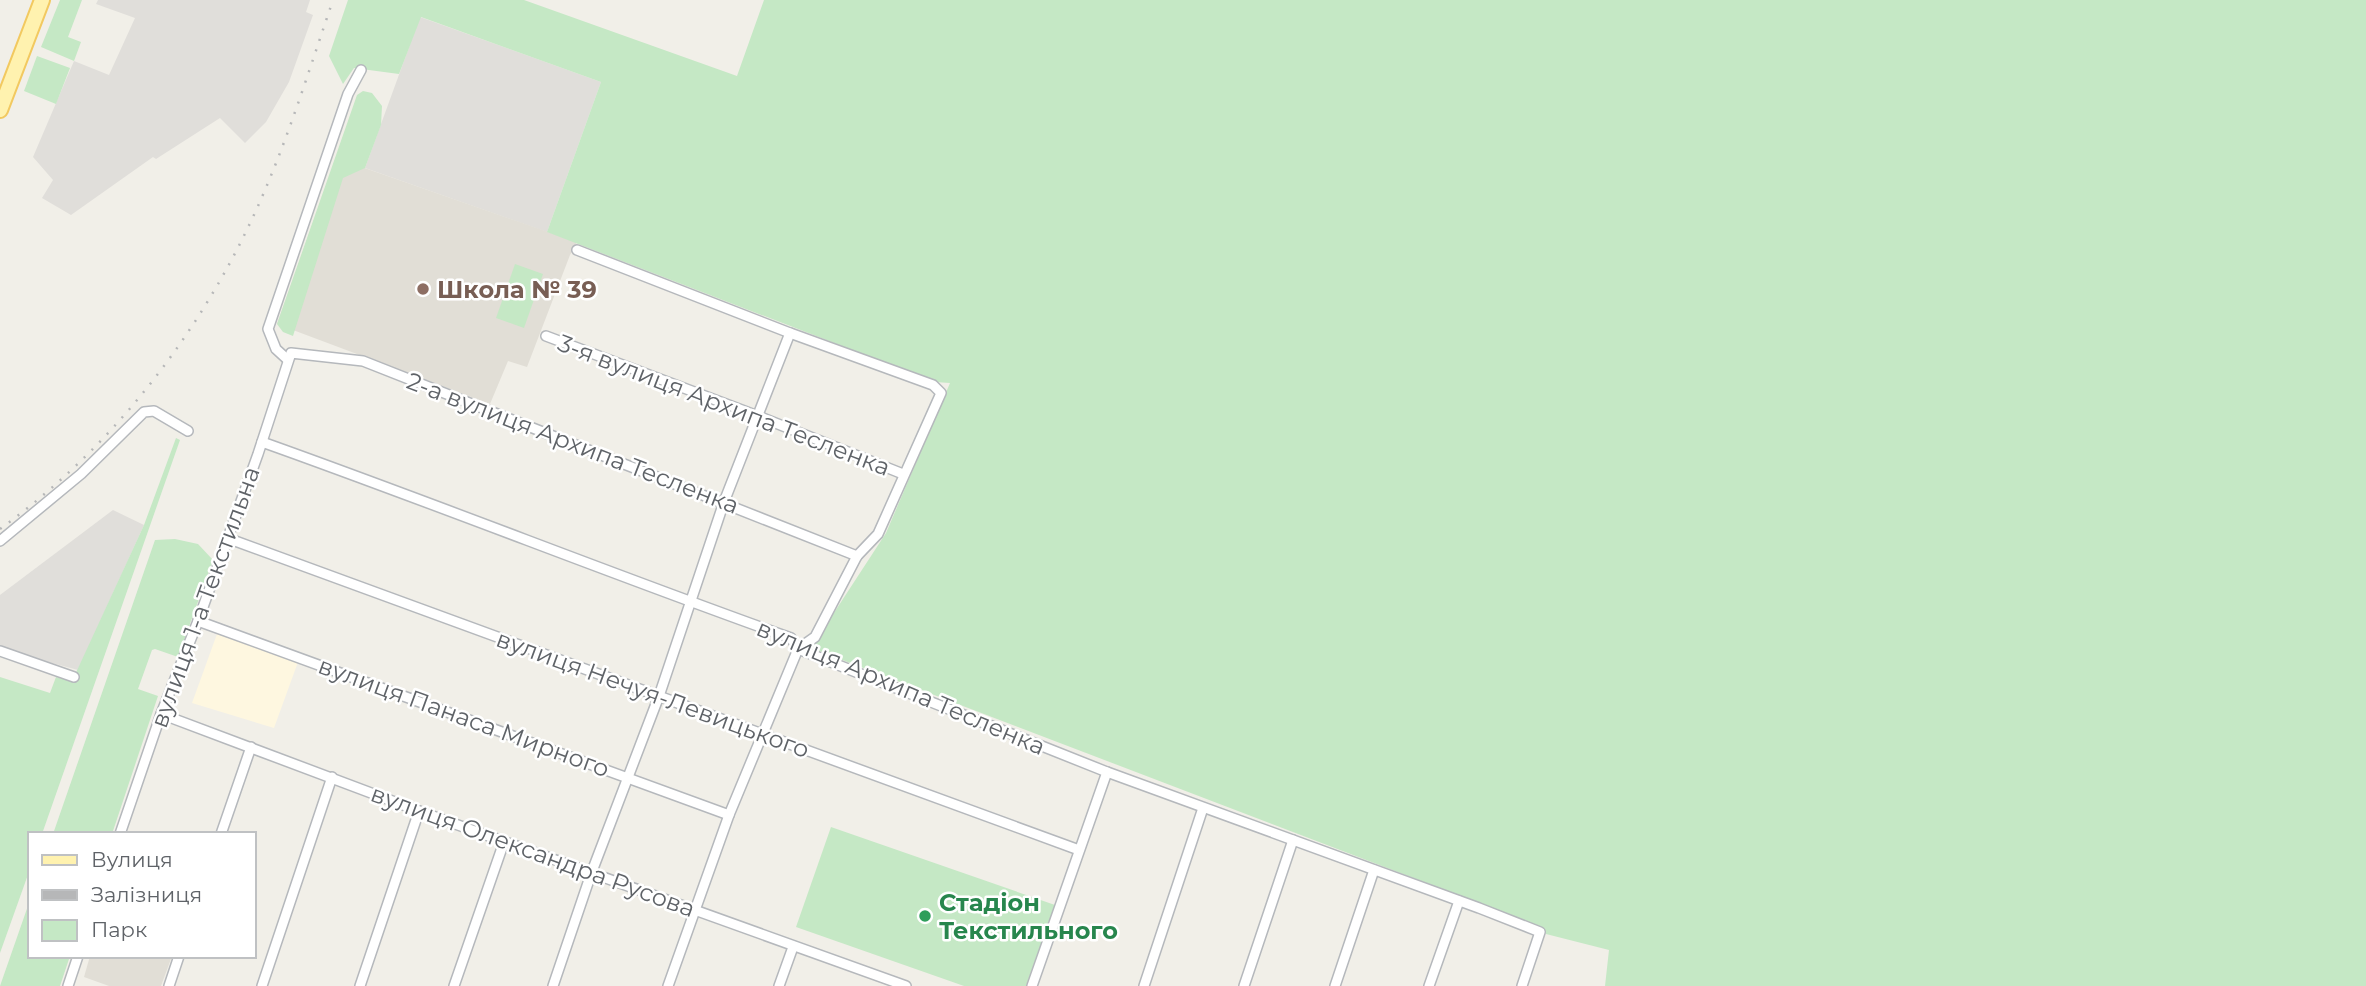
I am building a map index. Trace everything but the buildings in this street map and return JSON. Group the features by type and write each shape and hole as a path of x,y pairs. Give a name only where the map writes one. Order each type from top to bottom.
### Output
{"main road":[{"path":"0,110 42,0"}],"street":[{"path":"288,360 276,349 268,329 348,94 361,70"},
{"path":"577,250 790,333 933,384 941,393 878,534 858,556 815,638 798,649 729,815 668,986"},
{"path":"553,986 591,874 659,696 724,502 790,333"},
{"name":"3-я вулиця Архипа Тесленка","path":"546,336 758,415 903,474"},
{"name":"2-а вулиця Архипа Тесленка","path":"288,360 291,352 363,361 858,556"},
{"name":"вулиця 1-а Текстильна","path":"121,832 161,714 198,621 262,442 288,360"},
{"path":"0,541 81,474 144,412 154,411 188,431"},
{"name":"вулиця Архипа Тесленка","path":"262,442 791,638 798,649 1107,772 1540,932 1522,986"},
{"name":"вулиця Нечуя-Левицького","path":"227,538 1079,850"},
{"name":"вулиця Панаса Мирного","path":"198,621 729,815"},
{"path":"0,651 74,677"},
{"name":"вулиця Олександра Русова","path":"161,714 882,982 906,986"},
{"path":"222,832 251,747"},
{"path":"1032,986 1107,772"},
{"path":"262,986 332,777"},
{"path":"1144,986 1203,808"},
{"path":"360,986 419,811"},
{"path":"1244,986 1293,840"},
{"path":"454,986 504,842"},
{"path":"1335,986 1374,870"},
{"path":"1429,986 1459,901"},
{"path":"779,986 793,947"},
{"path":"68,986 77,958"},
{"path":"169,986 178,958"}],"shaded area":[{"path":"98,0 310,0 306,12 313,15 289,82 266,122 245,143 220,118 156,159 153,157 71,215 42,198 53,180 33,157 74,61 109,75 135,18 96,4"},
{"path":"420,17 601,82 547,232 365,168"},
{"name":"Школа № 39","path":"336,158 577,242 527,367 508,361 490,404 277,324"},
{"path":"113,510 144,525 78,670 0,649 0,595"},
{"path":"217,634 298,662 274,728 192,703"},
{"path":"89,958 171,958 161,986 109,986 84,977"}],"green space":[{"path":"60,0 82,0 68,37 81,42 74,61 41,47"},
{"path":"348,0 524,0 737,76 764,0 2366,0 2366,986 1605,986 1609,950 1546,934 1542,927 811,648 886,533 950,383 935,382 547,232 601,82 421,17 399,74 354,68 343,84 329,56"},
{"path":"37,56 70,68 56,104 24,91"},
{"path":"363,91 372,93 382,106 381,125 365,168 343,178 293,336 283,332 277,324 357,95"},
{"path":"515,264 543,274 524,328 496,318"},
{"path":"176,438 180,440 43,832 28,832 28,875 0,953 0,677 50,693 56,677 70,681 74,677 144,525"},
{"path":"175,539 198,544 213,560 178,657 152,650 138,689 158,696 113,832 54,832 155,540"},
{"name":"Стадіон Текстильного","path":"831,827 1055,905 1026,986 964,986 796,927"},
{"path":"28,906 28,958 69,958 60,986 0,986"}],"railway":[{"path":"0,529 77,465 112,428 146,390 204,307 230,264 275,166 333,0"}],"place":[{"name":"Школа № 39","path":"423,289"},
{"name":"Стадіон Текстильного","path":"925,916"}]}
